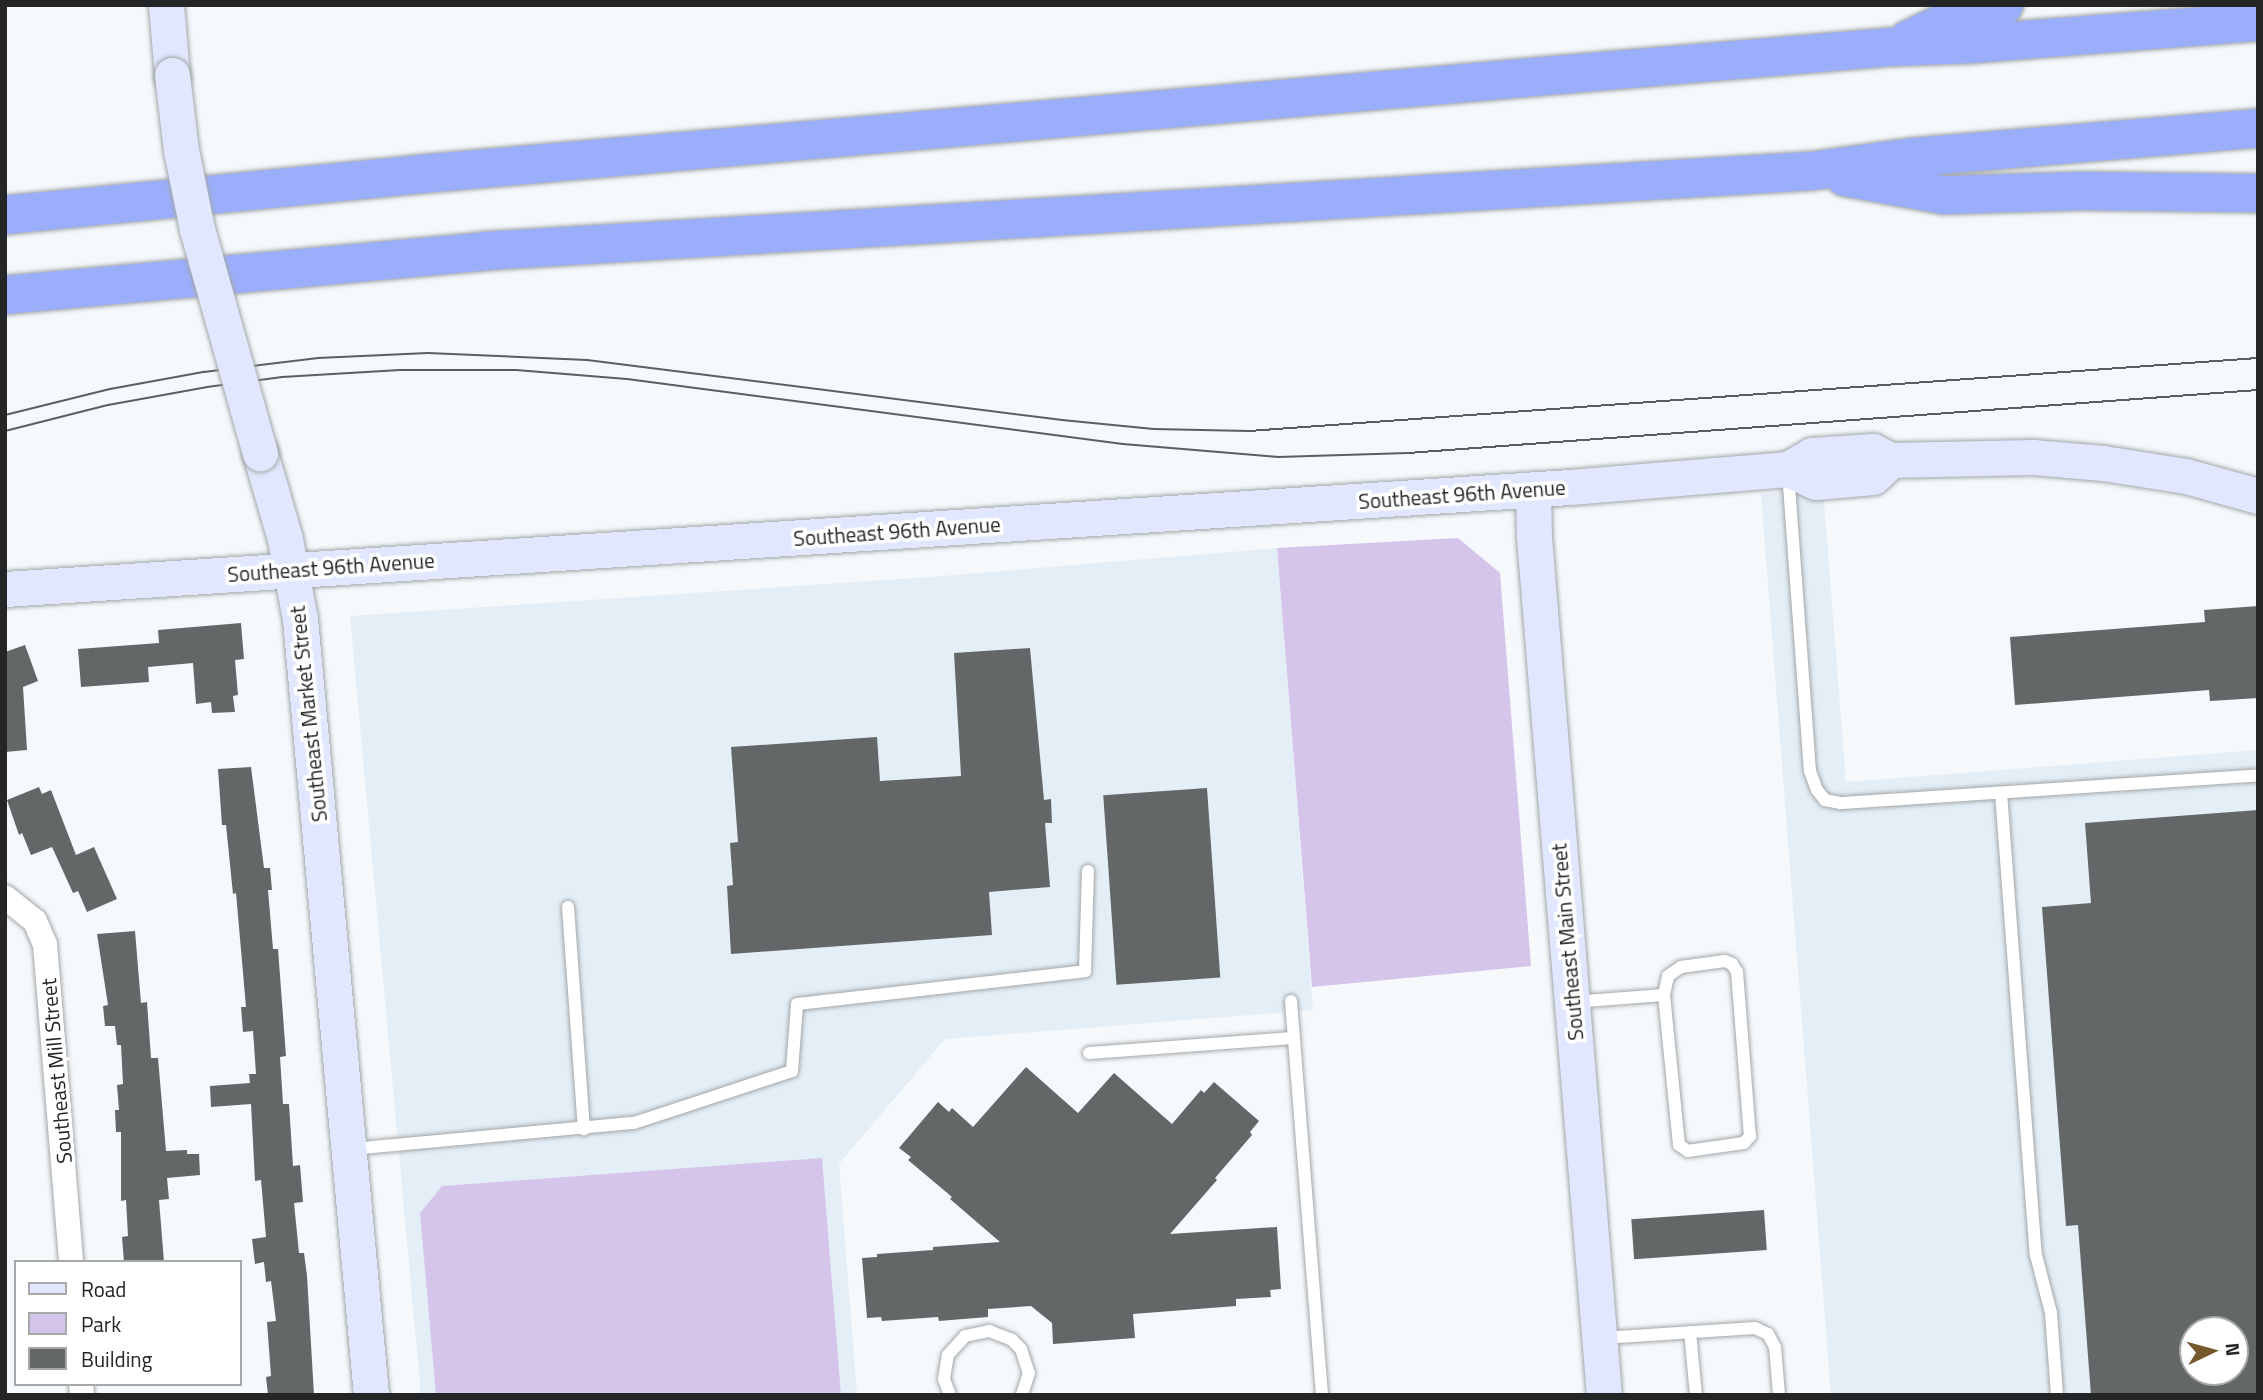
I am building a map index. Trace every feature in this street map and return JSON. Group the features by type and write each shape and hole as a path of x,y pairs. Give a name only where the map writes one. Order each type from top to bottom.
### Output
{"highway":[{"path":"1892,47 1973,9 2004,5"},
{"path":"5,215 421,174 1892,47 1970,44 2258,22"},
{"path":"5,295 485,251 1811,171 1915,157 2258,128"},
{"path":"1811,171 1944,195 2082,191 2258,193"}],"street":[{"name":"Southeast Market Street","path":"166,5 181,150 197,229 292,569 371,1395"},
{"name":"Southeast 96th Avenue","path":"5,589 1533,489 1787,468 1816,482 1873,477 1891,460 2033,457 2091,462 2186,477 2258,496"},
{"name":"Southeast Main Street","path":"1533,489 1534,537 1604,1395"},
{"name":"Southeast Mill Street","path":"5,897 35,921 46,944 71,1260"}],"lane":[{"path":"1787,468 1810,771 1817,790 1825,800 1841,803 2258,775"},
{"path":"2001,793 2036,1255 2049,1301 2057,1395"},
{"path":"348,1150 634,1123 792,1072 797,1004 1085,971 1088,870"},
{"path":"568,907 584,1129"},
{"path":"1725,961 1735,968 1750,1136 1744,1143 1688,1151 1679,1145 1664,995 1668,976 1681,967 1725,961"},
{"path":"1572,1002 1664,995"},
{"path":"1291,1001 1322,1395"},
{"path":"1089,1053 1293,1038"},
{"path":"1599,1338 1755,1328 1768,1334 1775,1347 1779,1395"},
{"path":"950,1395 944,1379 948,1355 965,1336 989,1331 1013,1340 1021,1349 1029,1373 1022,1395"},
{"path":"1690,1332 1696,1395"}],"shaded area":[{"path":"1823,489 1846,782 2258,750 2258,1395 1831,1395 1761,494"},
{"path":"1277,548 1313,1010 945,1039 839,1164 857,1395 421,1395 350,616 930,577"}],"green space":[{"path":"1458,538 1500,573 1531,966 1312,987 1277,548"},
{"path":"822,1158 841,1395 436,1395 420,1213 442,1186"}],"building":[{"path":"2258,606 2258,698 2210,701 2209,690 2015,705 2010,637 2205,622 2204,610"},
{"path":"241,623 244,659 235,660 238,695 233,696 235,712 212,713 211,702 196,704 193,663 148,667 149,682 81,687 78,649 159,643 158,630"},
{"path":"25,645 38,681 23,687 27,750 5,752 5,652"},
{"path":"1030,648 1044,800 1051,799 1052,823 1045,823 1050,887 989,892 992,935 731,954 727,886 733,885 730,843 738,842 731,747 877,737 880,781 961,776 954,653"},
{"path":"251,767 264,868 270,868 272,890 268,890 273,949 278,949 286,1056 280,1057 283,1104 289,1104 293,1166 300,1165 303,1202 294,1203 299,1253 304,1253 307,1276 314,1395 268,1395 266,1377 271,1376 267,1322 276,1321 271,1281 266,1282 264,1262 255,1264 252,1239 266,1237 261,1180 255,1181 251,1104 211,1107 210,1086 250,1083 249,1074 256,1074 253,1031 243,1032 241,1007 246,1007 236,893 233,894 226,825 222,825 218,769"},
{"path":"39,787 42,794 51,790 76,855 94,847 117,899 87,912 78,891 73,893 52,847 31,855 22,833 19,835 7,800"},
{"path":"1207,788 1220,978 1117,985 1103,795"},
{"path":"2258,810 2258,1395 2091,1395 2078,1225 2066,1226 2042,907 2091,903 2085,823"},
{"path":"135,931 141,1003 147,1002 151,1058 158,1058 166,1151 187,1150 187,1154 199,1154 200,1175 167,1178 169,1199 159,1200 164,1260 124,1260 122,1237 128,1236 126,1200 121,1201 121,1132 116,1132 115,1110 119,1110 117,1085 123,1084 121,1045 117,1045 115,1026 105,1026 103,1006 108,1005 97,934"},
{"path":"1026,1067 1078,1113 1114,1073 1172,1124 1201,1090 1204,1093 1214,1082 1259,1121 1250,1132 1252,1135 1215,1178 1217,1180 1170,1234 1277,1227 1281,1289 1270,1290 1271,1297 1236,1299 1236,1306 1133,1314 1135,1338 1053,1344 1052,1323 1031,1306 988,1309 988,1317 939,1321 938,1317 882,1321 881,1317 867,1318 862,1258 877,1257 877,1254 933,1250 933,1247 1000,1242 908,1160 911,1157 899,1148 938,1102 949,1112 952,1108 973,1127"},
{"path":"1764,1210 1767,1250 1634,1259 1631,1219"}],"tram line":[{"path":"5,415 110,389 204,372 318,358 428,353 587,360 1062,420 1154,429 1249,431 2258,358"},
{"path":"5,431 108,405 207,387 282,377 400,370 516,370 627,379 1123,444 1278,457 1408,453 2258,390"}]}
